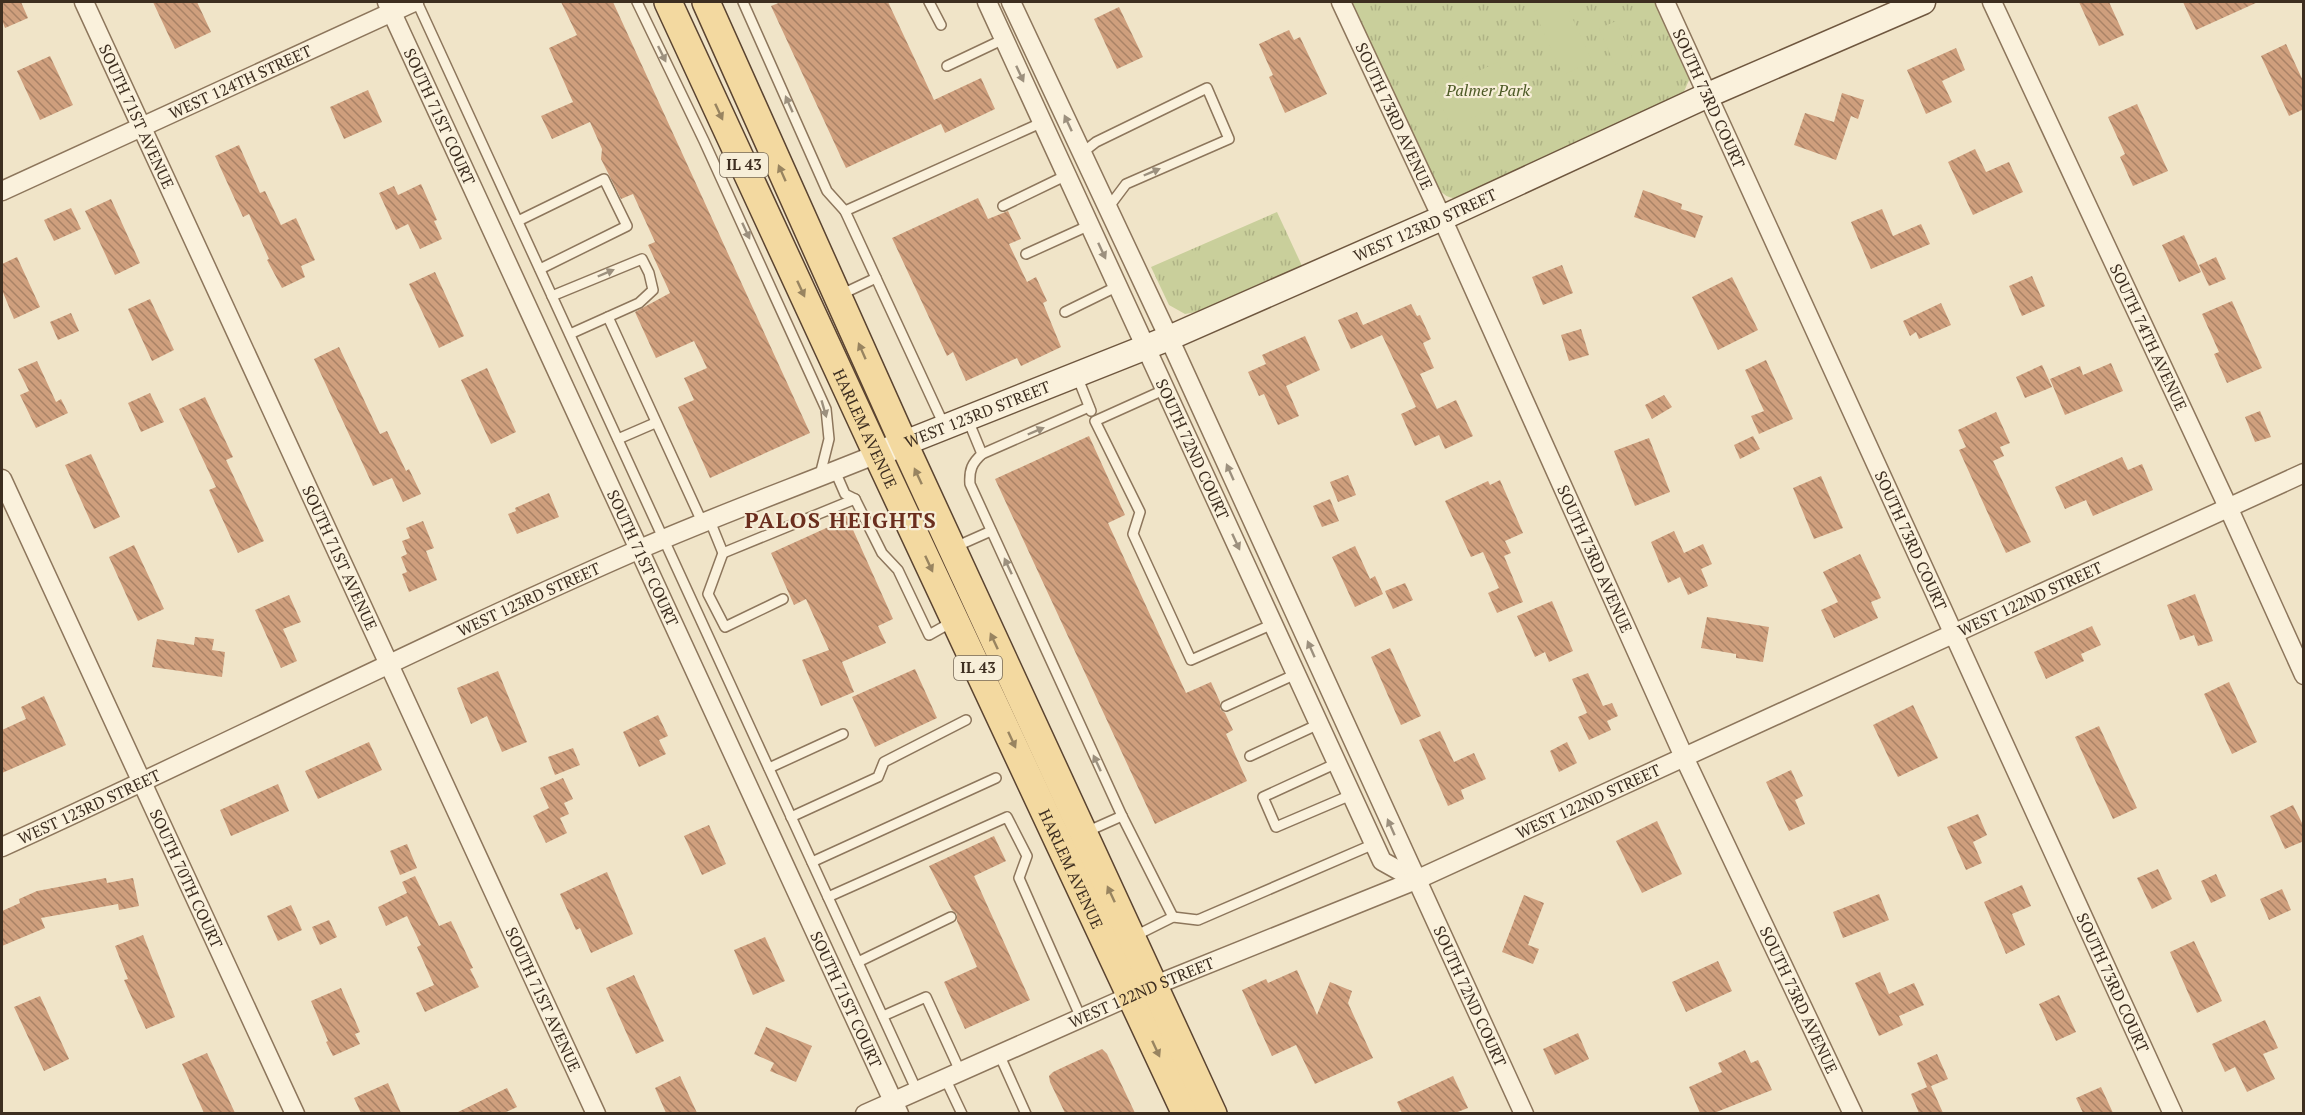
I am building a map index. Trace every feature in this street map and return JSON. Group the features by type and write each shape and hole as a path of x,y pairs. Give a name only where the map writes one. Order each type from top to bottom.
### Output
{"main road":[{"name":"HARLEM AVENUE","path":"668,2 689,79 877,454 955,620 1142,991 1213,1113"},
{"name":"HARLEM AVENUE","path":"706,2 951,548 1131,938 1142,991 1186,1113"}],"street":[{"name":"SOUTH 71ST AVENUE","path":"84,2 596,1113"},
{"name":"WEST 124TH STREET","path":"2,191 141,127 389,7 416,2"},
{"name":"SOUTH 72ND COURT","path":"987,2 1382,861 1416,880"},
{"name":"SOUTH 72ND COURT","path":"1011,2 1169,338 1524,1113"},
{"name":"SOUTH 73RD AVENUE","path":"1341,2 1442,219 1684,757 1852,1113"},
{"name":"SOUTH 73RD COURT","path":"1665,2 2174,1113"},
{"name":"WEST 123RD STREET","path":"2,847 142,783 389,663 640,549 903,442 1169,338 1442,219 1708,96 1923,2"},
{"name":"SOUTH 74TH AVENUE","path":"1992,2 2304,675"},
{"name":"SOUTH 71ST COURT","path":"389,7 896,1107"},
{"path":"1067,175 1085,160"},
{"name":"WEST 122ND STREET","path":"865,1113 896,1107 917,1090 1142,991 1416,880 2304,473"},
{"name":"SOUTH 70TH COURT","path":"2,479 295,1113"}],"lane":[{"name":"SOUTH 71ST COURT","path":"416,2 917,1090"},
{"path":"637,2 689,79 709,151 826,409 829,439 828,474 845,494 855,499 882,554 898,570 929,635 955,620"},
{"path":"743,2 827,190 845,211 876,278 956,422 982,454"},
{"path":"930,2 940,25"},
{"path":"946,66 1004,39"},
{"path":"1085,160 1096,142 1207,88 1229,139 1126,184 1108,208"},
{"path":"845,211 1042,122"},
{"path":"1003,206 1067,175"},
{"path":"518,221 604,179 627,226 540,269"},
{"path":"1026,254 1090,225"},
{"path":"552,296 642,259 649,273 653,290 639,303 570,334"},
{"path":"837,296 876,278"},
{"path":"1065,312 1118,286"},
{"path":"608,316 655,423 723,553"},
{"path":"1076,375 1095,421 1140,512 1132,534 1191,660 1273,624"},
{"path":"1095,421 1166,389"},
{"path":"1089,407 982,454 973,463 969,472 970,484 1122,816 1173,917"},
{"path":"618,439 655,423"},
{"path":"783,599 725,627 708,594 723,553 855,499"},
{"path":"951,548 991,531"},
{"path":"696,611 712,604"},
{"path":"1227,706 1296,674"},
{"path":"791,817 878,777 884,762 966,720"},
{"path":"1250,756 1319,724"},
{"path":"769,768 843,734"},
{"path":"1337,763 1263,796 1276,827 1351,795"},
{"path":"812,862 996,778"},
{"path":"1083,833 1122,816"},
{"path":"828,897 1007,818 1027,856 1019,878 1081,1018"},
{"path":"1131,938 1173,917 1198,920 1374,844"},
{"path":"858,962 951,918"},
{"path":"883,1016 926,997 953,1075 962,1113"},
{"path":"999,1054 1026,1113"}],"green space":[{"name":"Palmer Park","path":"1350,2 1656,2 1690,78 1682,96 1465,197 1453,198 1443,194 1437,187"},
{"path":"1555,2 1565,2 1592,61 1563,75 1534,11"},
{"path":"1616,21 1632,57 1615,65 1599,29"},
{"path":"1498,62 1514,99 1451,127 1435,91"},
{"path":"1277,212 1303,268 1213,309 1185,314 1169,305 1151,267"}],"building":[{"path":"2,2 21,2 28,18 5,28 2,20"},
{"path":"153,2 197,2 211,32 175,49"},
{"path":"561,2 613,2 810,433 710,478 678,407 694,400 684,378 707,368 694,341 656,358 635,312 670,293 648,245 655,242 633,194 621,199 601,159 602,149 590,122 552,139 541,116 573,102 549,48 577,35"},
{"path":"781,2 888,2 934,100 981,78 995,109 945,133 941,124 846,168 771,6"},
{"path":"2079,2 2109,2 2124,35 2099,46"},
{"path":"2183,2 2258,2 2196,30"},
{"path":"1119,7 1143,57 1117,69 1094,19"},
{"path":"1289,30 1294,40 1300,37 1327,94 1285,113 1269,77 1273,75 1259,44"},
{"path":"2286,44 2304,83 2304,109 2289,116 2261,56"},
{"path":"1956,48 1965,70 1942,81 1952,102 1926,114 1907,70"},
{"path":"50,56 73,105 40,120 17,71"},
{"path":"368,90 382,122 344,139 330,107"},
{"path":"1842,93 1864,100 1858,119 1851,116 1836,160 1794,145 1805,113 1834,122"},
{"path":"2137,104 2168,171 2133,186 2120,157 2125,154 2108,117"},
{"path":"239,145 260,193 265,191 281,225 296,218 315,260 301,266 305,277 282,288 267,260 269,259 249,214 243,217 215,156"},
{"path":"1975,149 1986,172 2009,162 2023,192 1973,215 1948,162"},
{"path":"421,184 437,220 434,221 442,239 420,249 408,224 396,230 379,193 394,186 398,195"},
{"path":"1643,190 1682,204 1681,209 1703,216 1695,238 1634,217"},
{"path":"978,198 988,219 1008,211 1021,239 1009,244 1027,282 1036,277 1047,301 1043,303 1061,347 1021,366 1017,358 966,381 953,352 947,356 892,238"},
{"path":"111,199 140,263 115,275 85,211"},
{"path":"71,208 81,229 54,241 44,220"},
{"path":"1882,209 1893,236 1921,224 1930,244 1871,269 1851,222"},
{"path":"2184,235 2201,272 2179,282 2162,245"},
{"path":"17,257 40,307 14,319 2,290 2,264"},
{"path":"2216,257 2226,279 2209,286 2199,265"},
{"path":"1562,265 1573,293 1543,305 1532,277"},
{"path":"435,272 464,336 439,348 409,284"},
{"path":"2032,276 2045,306 2022,316 2009,286"},
{"path":"1732,277 1758,330 1718,350 1692,297"},
{"path":"150,299 174,350 152,361 128,309"},
{"path":"2232,301 2262,368 2227,383 2214,354 2219,352 2202,314"},
{"path":"1941,303 1951,325 1919,339 1916,332 1910,336 1903,321"},
{"path":"1411,304 1417,316 1420,315 1431,339 1423,343 1434,368 1420,374 1437,409 1456,400 1473,436 1445,449 1439,435 1415,446 1401,414 1416,407 1382,335 1351,349 1338,320 1357,312 1363,325"},
{"path":"71,313 79,331 58,340 50,322"},
{"path":"1581,329 1589,355 1569,361 1561,335"},
{"path":"1305,336 1320,370 1286,386 1299,416 1278,425 1264,394 1259,396 1248,372 1266,364 1262,355"},
{"path":"339,347 380,434 387,431 406,471 409,469 421,494 403,502 392,478 373,486 314,359"},
{"path":"1766,360 1793,419 1759,434 1751,416 1764,411 1745,370"},
{"path":"37,361 56,402 61,399 68,413 36,428 20,395 29,391 18,369"},
{"path":"2111,363 2123,391 2065,415 2050,379 2080,366 2083,375"},
{"path":"2042,365 2052,387 2025,398 2016,377"},
{"path":"487,368 516,432 491,444 461,380"},
{"path":"150,393 164,422 141,432 128,403"},
{"path":"1664,395 1672,407 1652,419 1645,405"},
{"path":"205,397 233,457 226,460 264,541 238,553 209,490 216,487 179,409"},
{"path":"2260,411 2271,437 2255,442 2245,417"},
{"path":"1996,412 2010,443 2000,447 2004,456 1993,461 2031,542 2006,553 1959,450 1966,447 1958,430"},
{"path":"1089,436 1125,515 1108,523 1186,693 1211,682 1220,702 1220,709 1225,713 1233,730 1226,734 1247,781 1155,824 995,479"},
{"path":"1753,436 1760,449 1740,459 1734,445"},
{"path":"1649,438 1670,492 1635,506 1614,451"},
{"path":"91,454 120,517 94,529 65,465"},
{"path":"2122,457 2128,470 2142,464 2153,490 2093,516 2086,500 2065,509 2055,487"},
{"path":"1348,475 1356,495 1338,502 1330,482"},
{"path":"1821,476 1843,528 1814,539 1793,488"},
{"path":"1500,480 1523,533 1505,541 1511,553 1504,556 1523,602 1497,613 1488,593 1499,588 1483,552 1471,557 1445,501 1488,481 1490,485"},
{"path":"549,493 559,517 517,534 508,514 516,511 515,508"},
{"path":"1330,499 1339,521 1322,527 1313,506"},
{"path":"845,512 893,619 878,626 886,643 842,662 854,692 821,706 802,660 829,650 806,599 794,605 771,553 833,525 830,518"},
{"path":"423,521 434,548 426,551 437,580 409,592 402,574 407,572 401,557 407,554 402,541 410,538 406,528"},
{"path":"1674,531 1684,553 1703,544 1712,564 1701,569 1708,586 1688,595 1680,577 1668,583 1651,542"},
{"path":"134,545 164,609 138,621 109,557"},
{"path":"1355,546 1370,579 1375,576 1383,594 1355,607 1332,557"},
{"path":"1860,554 1881,598 1871,602 1878,618 1834,638 1821,610 1838,602 1823,572"},
{"path":"1405,583 1413,600 1393,609 1385,591"},
{"path":"2195,594 2213,641 2198,646 2194,635 2180,640 2167,605"},
{"path":"289,595 301,622 283,629 297,661 281,668 255,610"},
{"path":"1552,601 1573,651 1549,662 1545,652 1535,657 1517,616"},
{"path":"1707,617 1769,627 1763,662 1736,658 1736,654 1701,648"},
{"path":"2092,626 2101,645 2081,654 2084,661 2046,679 2034,652"},
{"path":"195,637 214,639 212,650 225,652 222,677 152,667 157,639 194,645"},
{"path":"1390,648 1421,716 1401,725 1371,657"},
{"path":"915,669 937,718 875,747 852,697"},
{"path":"498,671 527,742 502,752 487,716 471,724 457,688"},
{"path":"1588,673 1603,706 1612,703 1618,716 1607,721 1611,730 1589,740 1578,717 1587,713 1572,679"},
{"path":"2229,682 2257,742 2232,754 2204,694"},
{"path":"44,696 66,745 2,773 2,730 26,719 21,707"},
{"path":"1913,705 1938,758 1898,777 1873,725"},
{"path":"658,715 668,736 659,740 666,754 639,767 623,732"},
{"path":"2099,726 2137,808 2113,819 2075,737"},
{"path":"1440,731 1454,762 1474,753 1486,779 1461,790 1464,799 1448,806 1419,740"},
{"path":"369,742 382,770 318,799 305,771"},
{"path":"1567,742 1577,763 1559,772 1550,751"},
{"path":"573,748 580,765 555,775 548,757"},
{"path":"1791,770 1803,796 1795,800 1805,824 1789,831 1766,782"},
{"path":"563,778 573,799 564,803 569,814 560,818 567,833 546,843 533,816 549,808 540,788"},
{"path":"278,784 289,811 231,836 220,810"},
{"path":"2293,805 2304,827 2304,841 2285,849 2270,816"},
{"path":"1978,814 1987,835 1973,842 1982,863 1966,870 1947,827"},
{"path":"1657,821 1682,874 1642,893 1616,841"},
{"path":"709,825 726,864 702,875 684,836"},
{"path":"994,836 1006,861 974,876 1030,1000 965,1029 944,982 977,967 957,921 957,914 952,910 929,866"},
{"path":"407,844 417,868 400,875 390,851"},
{"path":"2158,869 2172,899 2152,909 2137,878"},
{"path":"607,872 633,934 591,953 580,928 576,930 560,894"},
{"path":"2216,874 2226,896 2211,903 2201,881"},
{"path":"415,876 439,926 451,921 473,968 470,969 479,987 425,1012 416,993 434,985 417,947 421,945 407,916 386,926 378,907 407,893 402,882"},
{"path":"106,878 107,883 133,878 139,906 119,910 118,904 41,918 45,928 2,946 2,911 20,903 19,899 37,891"},
{"path":"2022,885 2031,906 2012,914 2025,945 2006,954 1984,902"},
{"path":"2282,889 2291,910 2269,920 2260,899"},
{"path":"1879,894 1889,920 1843,938 1833,912"},
{"path":"1524,895 1544,903 1528,945 1539,949 1533,964 1502,952"},
{"path":"291,905 302,930 278,941 267,916"},
{"path":"329,920 337,937 320,945 312,927"},
{"path":"143,935 175,1017 146,1029 124,980 128,979 115,946"},
{"path":"765,937 785,981 753,995 734,950"},
{"path":"2194,941 2222,1001 2197,1013 2170,952"},
{"path":"1718,961 1732,991 1686,1012 1672,982"},
{"path":"1297,970 1317,1015 1330,982 1352,991 1348,1003 1373,1058 1315,1084 1296,1045 1272,1056 1242,990 1266,979 1268,983"},
{"path":"1880,972 1889,994 1914,983 1924,1005 1899,1016 1903,1025 1879,1036 1855,983"},
{"path":"634,975 664,1041 636,1054 606,988"},
{"path":"341,988 360,1032 355,1034 360,1044 333,1056 311,1001"},
{"path":"2059,995 2076,1032 2056,1041 2039,1004"},
{"path":"40,996 69,1059 44,1071 14,1007"},
{"path":"2265,1020 2278,1048 2263,1054 2275,1079 2247,1092 2235,1067 2225,1072 2212,1044"},
{"path":"766,1027 812,1046 796,1082 770,1071 774,1063 754,1054"},
{"path":"1578,1033 1589,1059 1555,1075 1543,1049"},
{"path":"1102,1049 1107,1054 1135,1113 1065,1113 1049,1076"},
{"path":"1745,1050 1751,1063 1758,1060 1772,1090 1714,1113 1700,1113 1689,1087 1722,1072 1718,1063"},
{"path":"207,1053 235,1113 204,1113 182,1064"},
{"path":"1937,1054 1948,1079 1931,1086 1943,1113 1919,1113 1911,1094 1927,1087 1917,1063"},
{"path":"680,1076 697,1113 666,1113 655,1088"},
{"path":"1453,1076 1468,1108 1455,1113 1402,1113 1397,1102"},
{"path":"388,1083 401,1113 361,1113 354,1098"},
{"path":"2101,1087 2113,1113 2083,1113 2076,1098"},
{"path":"507,1088 517,1107 504,1113 456,1113"}],"district":[{"name":"PALOS HEIGHTS","path":"841,520"}]}
